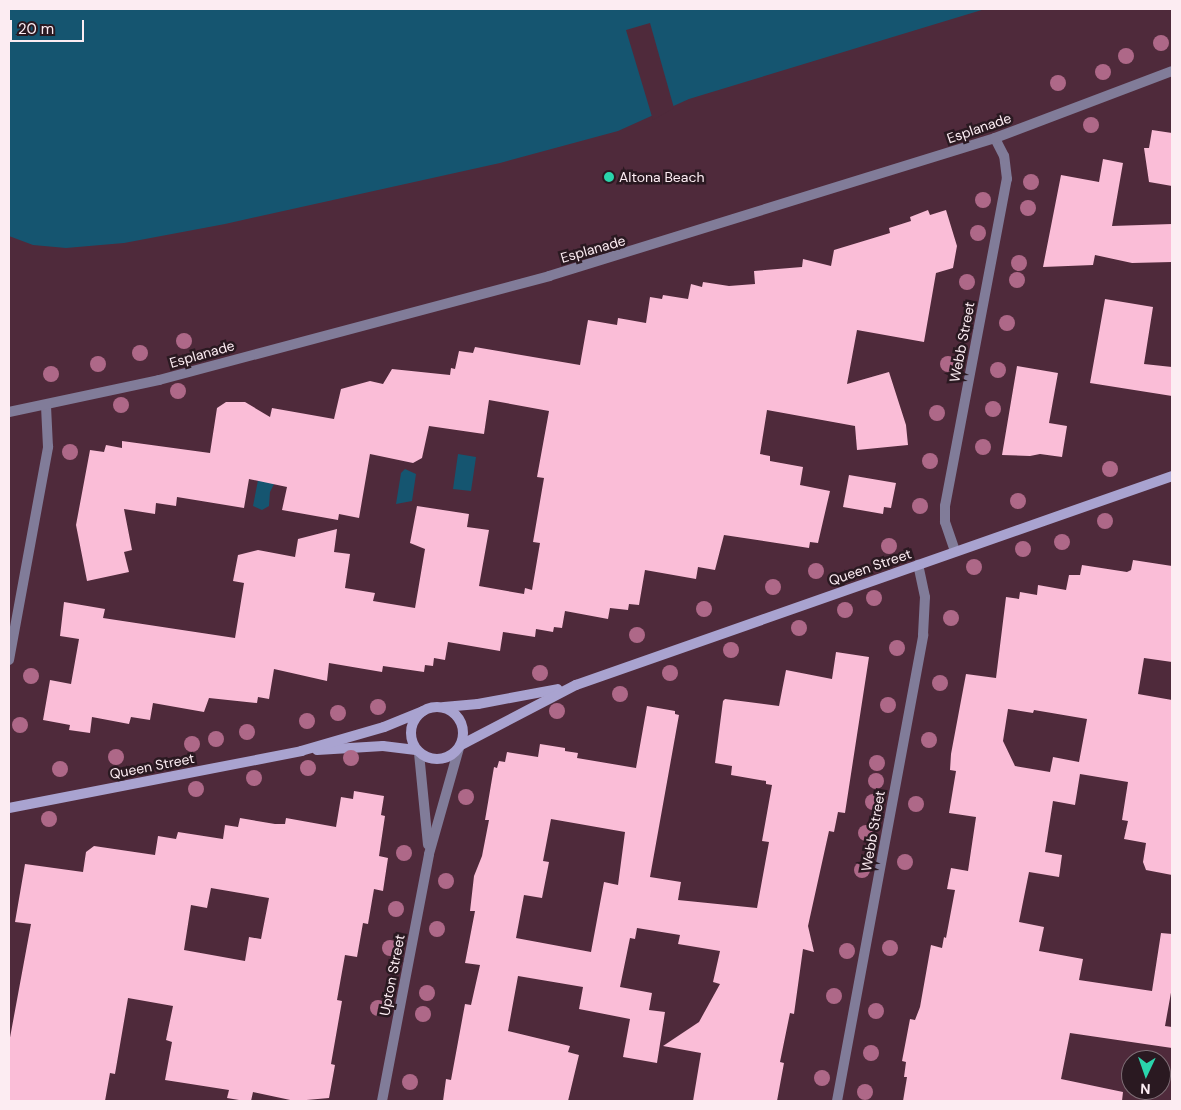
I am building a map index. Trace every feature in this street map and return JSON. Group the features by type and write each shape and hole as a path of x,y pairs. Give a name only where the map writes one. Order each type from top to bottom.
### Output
{"main road":[{"name":"Queen Street","path":"440,707 478,704 576,685 1172,476"},
{"name":"Queen Street","path":"460,746 576,685"},
{"path":"440,707 455,714 460,720 463,737 460,746 445,758 436,760 418,751 410,734 412,724 423,711 440,707"},
{"name":"Queen Street","path":"9,808 301,751 384,727 423,711"},
{"name":"Queen Street","path":"301,751 383,746 418,751"}],"street":[{"name":"Esplanade","path":"9,412 46,406 159,380 549,276 995,138 1172,71"},
{"name":"Webb Street","path":"955,551 945,522 945,506 1007,179 1004,156 995,138"},
{"path":"9,660 48,447 46,406"},
{"name":"Webb Street","path":"837,1101 923,635 925,597 918,565"},
{"name":"Upton Street","path":"382,1101 429,854 460,746"},
{"name":"Upton Street","path":"418,751 429,854"}],"water":[{"path":"9,9 985,9 689,99 618,131 500,163 225,224 124,243 66,248 33,245 9,236"},
{"path":"458,454 476,457 471,491 453,489"},
{"path":"405,469 416,474 412,501 396,504 401,473"},
{"path":"260,470 276,480 270,492 269,506 262,510 253,506"}],"pier":[{"path":"650,23 674,108 653,120 626,30"}],"building":[{"path":"1152,130 1172,133 1172,186 1149,182 1144,148 1149,148"},
{"path":"1103,159 1123,163 1112,226 1172,224 1172,262 1132,263 1095,255 1093,265 1043,267 1061,175 1099,182"},
{"path":"928,210 930,215 946,210 957,246 953,268 936,273 924,342 857,330 847,384 889,372 906,425 908,445 857,450 855,426 767,410 760,454 770,456 770,461 803,467 800,485 830,491 818,543 810,542 809,548 724,535 715,570 698,567 696,579 645,570 639,605 629,604 628,610 610,608 608,619 565,611 562,628 554,627 553,632 536,629 535,637 503,632 500,651 448,642 445,660 434,658 433,666 425,665 424,672 383,666 382,672 329,663 327,681 274,669 269,699 258,697 257,703 209,698 204,712 153,703 150,720 131,717 129,724 92,717 90,733 69,730 70,725 43,720 50,680 71,684 79,639 60,636 64,602 105,609 103,618 235,638 244,583 233,581 238,555 258,550 295,557 298,539 337,529 334,552 350,554 345,588 375,593 373,601 415,608 425,549 410,543 417,506 469,514 467,527 489,530 479,586 524,594 525,588 532,590 540,543 533,542 544,478 537,477 549,411 489,400 484,434 429,426 422,458 413,463 370,454 359,518 339,514 338,520 282,510 287,487 249,479 244,508 177,497 176,506 156,503 155,514 124,509 132,550 124,552 129,572 87,581 76,525 90,450 104,452 106,445 122,448 122,441 210,453 217,408 226,402 245,402 270,417 272,408 334,419 341,389 370,381 383,384 392,369 450,375 451,368 455,369 459,351 473,353 475,347 580,365 588,320 617,325 618,318 646,323 650,297 662,299 663,295 688,299 691,284 702,287 703,282 729,286 755,284 754,271 802,267 803,259 831,266 834,250 890,233 889,228 911,221 910,217"},
{"path":"1105,299 1153,307 1144,364 1172,367 1172,396 1090,383"},
{"path":"1017,366 1058,373 1049,423 1067,426 1062,457 1040,454 1030,456 1002,455"},
{"path":"849,475 896,483 891,508 884,507 883,514 843,507"},
{"path":"1133,560 1172,566 1172,662 1144,658 1138,694 1172,700 1172,875 1146,870 1143,862 1146,843 1124,839 1128,821 1122,820 1128,782 1080,774 1075,805 1053,801 1045,852 1062,855 1059,877 1029,872 1019,922 1044,927 1039,951 1083,959 1079,980 1152,991 1161,933 1172,934 1172,987 1165,1026 1172,1027 1172,1048 1070,1033 1061,1079 1121,1092 1122,1101 903,1101 907,1077 904,1077 906,1062 902,1061 910,1019 915,1020 920,1007 931,945 942,948 944,937 946,938 955,890 947,889 951,868 968,871 976,817 949,813 956,771 950,770 951,754 966,674 996,678 1006,597 1019,599 1020,592 1037,595 1038,585 1066,590 1069,575 1080,575 1082,565 1127,572 1131,570","holes":["1008,709 1033,713 1034,710 1087,719 1079,762 1053,757 1050,772 1015,766 1003,741"]},
{"path":"836,652 869,657 845,813 838,812 834,832 829,831 808,926 814,952 803,949 794,1014 790,1013 780,1062 784,1063 777,1101 693,1101 701,1053 663,1046 699,1022 720,984 713,982 720,951 678,944 680,935 637,928 635,939 630,938 620,987 652,993 649,1010 665,1012 657,1063 623,1057 630,1019 579,1009 583,987 518,976 508,1031 570,1046 568,1052 579,1055 568,1101 443,1101 446,1079 451,1080 465,1004 471,1005 480,965 465,963 475,911 470,911 474,876 482,856 489,820 485,820 494,767 497,768 499,761 505,762 507,752 538,757 540,744 565,748 565,751 578,753 577,758 636,768 647,706 675,711 675,714 679,715 650,877 681,882 678,900 757,908 769,842 762,841 772,785 766,784 766,781 731,775 732,766 715,763 723,701 725,699 779,706 786,670 832,679","holes":["551,819 625,832 618,885 604,882 591,952 516,938 524,895 542,898 549,862 543,861"]},
{"path":"354,791 384,796 381,815 385,816 379,856 388,858 383,891 374,889 368,924 363,923 357,957 345,955 337,1000 342,1001 331,1064 335,1065 329,1098 295,1101 253,1092 251,1101 245,1101 227,1098 229,1090 165,1080 172,1042 166,1040 173,1006 128,998 115,1074 110,1073 105,1101 9,1101 9,1043 31,924 15,922 25,864 83,872 86,852 94,846 155,855 158,836 176,839 178,832 223,839 225,825 238,827 240,818 285,824 286,818 336,827 341,797 353,799","holes":["211,888 269,898 261,939 249,937 245,961 184,950 191,905 207,908"]}],"place":[{"name":"Altona Beach","path":"609,177"}]}
